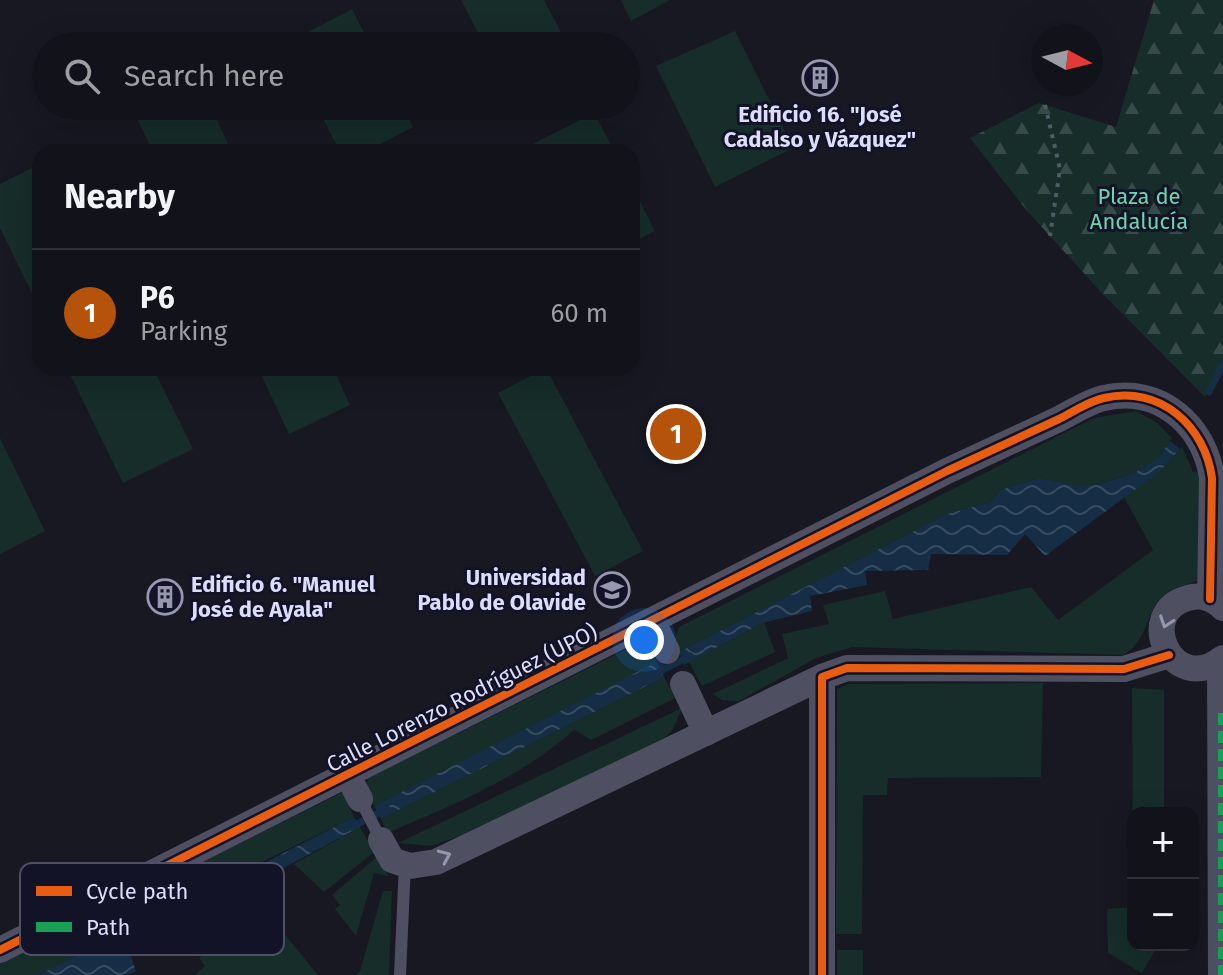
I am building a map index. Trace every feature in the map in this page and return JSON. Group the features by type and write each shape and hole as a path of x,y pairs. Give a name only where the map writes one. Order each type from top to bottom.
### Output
{"street":[{"name":"Calle Lorenzo Rodríguez (UPO)","path":"189,863 354,787 653,622 947,471 1104,398 1139,398 1175,410 1197,432 1210,459 1216,603"},
{"path":"1216,603 1187,598 1168,611 1161,633 1169,655 1190,668 1202,669 1222,659 1221,975"},
{"path":"653,622 706,733"},
{"path":"381,840 392,860 405,864 436,862 822,677 847,668 1124,669 1169,655"},
{"path":"822,677 822,975"},
{"name":"Calle Lorenzo Rodríguez (UPO)","path":"0,950 20,941"}],"lane":[{"path":"354,787 381,840"},
{"path":"400,975 405,864"}],"path":[{"path":"1045,105 1060,169 1050,236"}],"green space":[{"path":"461,0 544,0 561,32 478,32"},
{"path":"621,0 670,0 631,21"},
{"name":"Plaza de Andalucía","path":"1154,0 1223,0 1223,364 1205,397 1101,292 1028,212 970,138 1039,103 1116,127"},
{"path":"352,9 364,32 308,32"},
{"path":"735,31 793,148 715,187 656,66"},
{"path":"138,120 217,120 228,144 149,144"},
{"path":"324,120 409,120 413,127 380,144 336,144"},
{"path":"580,120 598,120 611,144 533,144"},
{"path":"32,168 32,294 0,228 0,184"},
{"path":"640,202 655,231 640,239"},
{"path":"71,376 157,376 193,449 123,483"},
{"path":"262,376 337,376 350,405 289,434"},
{"path":"531,376 550,376 643,551 595,576 498,393"},
{"path":"1136,411 1156,422 1172,438 1159,457 1136,472 1096,485 1073,485 1039,478 1000,490 991,502 947,514 679,652 675,639 679,627 1094,418"},
{"path":"0,438 45,531 0,554"},
{"path":"1182,447 1193,472 1203,471 1197,581 1174,589 1160,600 1138,641 1123,655 852,647 816,658 739,701 722,700 713,694 788,658 782,634 829,624 823,605 885,591 893,619 1031,587 1058,620 1153,550 1124,497 1159,472"},
{"path":"764,622 775,652 702,686 689,662"},
{"path":"647,639 657,663 374,806 366,789 368,778"},
{"path":"664,677 675,698 591,740 574,730 531,763 508,776 461,801 388,833 381,819"},
{"path":"1043,683 1041,777 888,778 887,795 863,795 862,934 836,934 837,689 848,684"},
{"path":"1132,688 1164,690 1164,807 1133,807"},
{"path":"682,708 673,729 664,738 470,833 430,846 398,843"},
{"path":"343,792 354,817 260,863 199,863"},
{"path":"360,827 374,852 324,892 294,864"},
{"path":"379,855 388,876 374,873 356,936 335,909 340,905 332,895"},
{"path":"383,891 392,891 389,975 355,975 360,971"},
{"path":"1127,907 1127,951 1155,951 1142,973 1108,953 1107,909"},
{"path":"284,933 318,975 195,975 205,966 199,958 203,955 284,955"},
{"path":"837,950 863,950 863,975 837,975"},
{"path":"20,951 20,955 78,955 38,975 0,975 0,961"}],"water":[{"path":"1170,441 1180,449 1159,472 1045,556 1025,534 1007,555 931,554 928,570 865,571 867,585 810,596 812,611 762,623 684,665 679,652 947,514 991,502 1000,490 1039,478 1073,485 1097,485 1136,472 1159,457"},
{"path":"657,662 664,677 381,819 374,806"},
{"path":"354,817 360,827 284,868 284,863 264,863"},
{"path":"78,955 131,955 136,972 124,975 38,975"}],"waterway":[{"path":"1209,392 1223,364"},
{"path":"655,674 690,656"},
{"path":"351,827 387,809"}],"marked path":[{"path":"1221,713 1221,975"}],"cycle path":[{"path":"172,863 947,471 1098,399 1124,396 1161,404 1190,426 1200,442 1212,478 1210,599"},
{"path":"822,975 822,677 847,668 1124,669 1169,655"},
{"path":"0,950 20,940"}],"place":[{"name":"Edificio 16. \"José Cadalso y Vázquez\"","path":"820,78"},
{"name":"P6","path":"676,434"},
{"name":"Universidad Pablo de Olavide","path":"612,590"},
{"name":"Edificio 6. \"Manuel José de Ayala\"","path":"165,597"}]}
